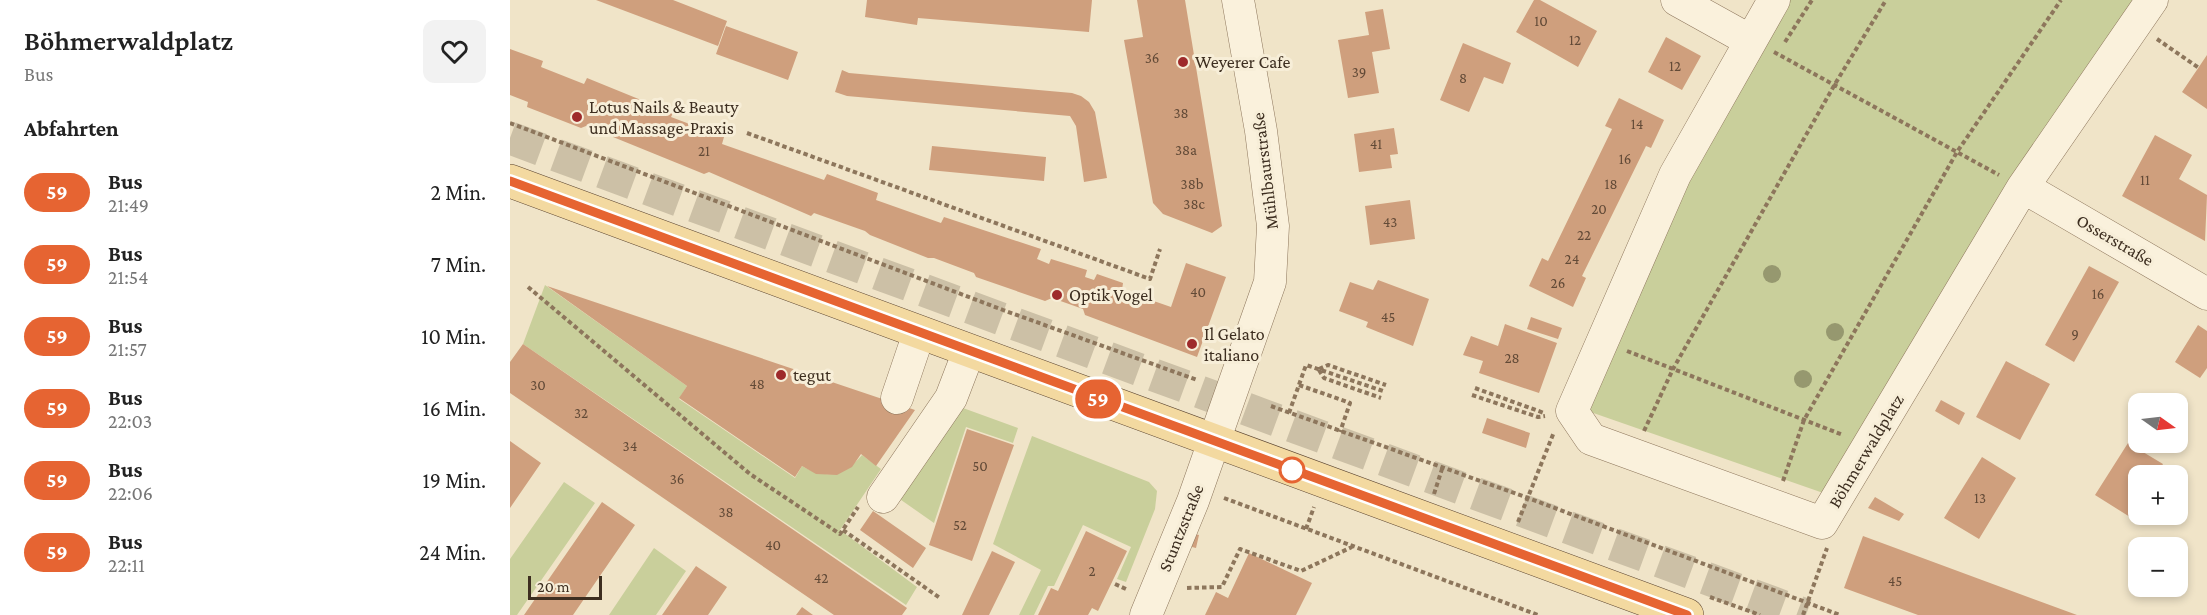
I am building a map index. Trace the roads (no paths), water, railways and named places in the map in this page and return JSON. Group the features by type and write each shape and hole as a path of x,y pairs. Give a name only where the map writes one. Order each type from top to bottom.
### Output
{"main road":[{"path":"510,181 1687,615"}],"street":[{"name":"Mühlbaurstraße","path":"1214,441 1270,282 1273,226 1261,131 1238,0"},
{"path":"1677,0 1749,40"},
{"name":"Böhmerwaldplatz","path":"1774,0 1749,40 1675,175 1614,347 1572,411 1591,439 1822,523 2023,187 2152,0"},
{"name":"Osserstraße","path":"2023,187 2207,294"},
{"path":"897,398 919,333"},
{"path":"873,499 951,398 969,351"},
{"name":"Stuntzstraße","path":"1146,615 1214,441"}],"tunnel":[{"path":"510,138 1806,615"}],"place":[{"name":"Weyerer Cafe","path":"1183,62"},
{"name":"Lotus Nails & Beauty und Massage-Praxis","path":"577,117"},
{"name":"Optik Vogel","path":"1057,295"},
{"name":"Il Gelato italiano","path":"1192,344"},
{"name":"tegut","path":"781,375"}]}
